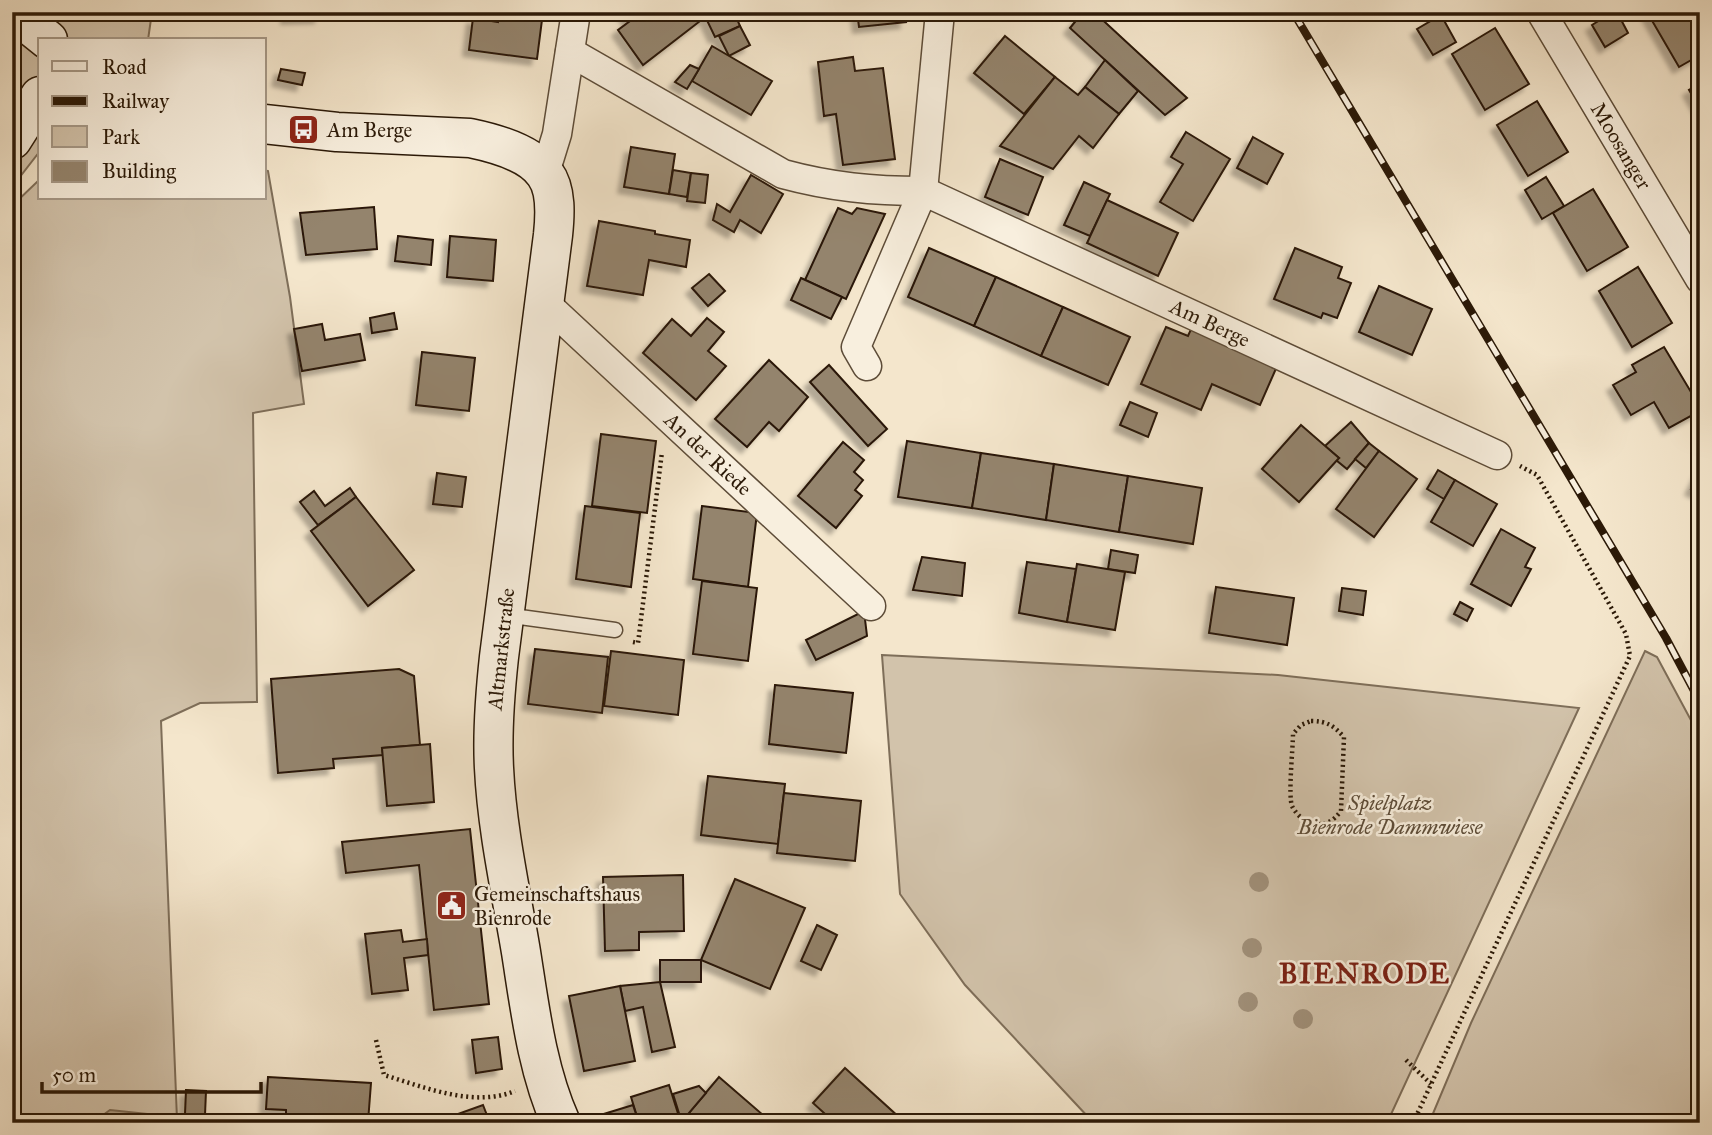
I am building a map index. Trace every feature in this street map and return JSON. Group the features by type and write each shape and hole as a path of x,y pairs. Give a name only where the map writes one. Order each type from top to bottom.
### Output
{"main road":[{"path":"13,12 46,38"},
{"path":"12,140 38,99"},
{"path":"266,124 337,132 470,138 503,146 545,173"},
{"name":"Altmarkstraße","path":"545,173 551,188 555,217 504,615 494,723 495,777 500,826 530,1008 545,1079 561,1123"}],"street":[{"path":"545,173 557,134 576,12"},
{"path":"867,366 856,347 923,191 940,12"},
{"name":"Moosanger","path":"1541,12 1700,279"},
{"name":"Am Berge","path":"570,52 783,174 817,183 872,191 923,191 1497,455"},
{"name":"An der Riede","path":"544,302 872,606"}],"lane":[{"path":"504,615 615,630"}],"path":[{"path":"615,630 627,641 638,643 666,415"},
{"path":"1413,1123 1630,656 1626,634 1537,475 1497,455"},
{"path":"1322,721 1334,726 1344,737 1341,811 1334,820 1321,825 1307,822 1291,804 1293,734 1301,725 1322,721"},
{"path":"376,1040 384,1075 464,1096 503,1096 545,1079"},
{"path":"1406,1060 1431,1084"}],"green space":[{"path":"12,12 152,12 148,38 38,38 38,154 12,187"},
{"path":"268,171 290,297 304,404 253,413 257,702 200,703 161,721 179,1123 12,1123 12,206 38,181 38,200 266,200"},
{"path":"1645,651 1657,657 1700,737 1700,1123 1429,1123 1471,1023"},
{"name":"Spielplatz Bienrode Dammwiese","path":"882,655 1278,675 1579,708 1387,1123 1103,1123 1090,1119 965,985 900,894"}],"shaded area":[{"path":"110,1110 147,1114 154,1123 92,1123"}],"building":[{"path":"287,12 320,12 320,17 287,18"},
{"path":"499,12 543,12 537,59 469,50 473,18 498,22"},
{"path":"623,12 702,12 704,18 643,65 618,30 630,21"},
{"path":"703,12 734,12 740,26 715,37"},
{"path":"857,12 904,12 906,22 859,27"},
{"path":"1083,12 1094,12 1187,98 1165,115 1070,28"},
{"path":"1617,12 1628,33 1605,47 1592,25"},
{"path":"1647,12 1700,12 1700,55 1679,67"},
{"path":"1441,15 1456,42 1433,55 1417,29"},
{"path":"740,26 750,45 729,56 719,36"},
{"path":"1495,28 1529,84 1485,110 1452,54"},
{"path":"1005,36 1055,77 1024,114 974,73"},
{"path":"712,46 772,81 751,115 692,81"},
{"path":"853,57 855,71 883,68 895,159 843,165 836,114 824,116 818,62"},
{"path":"1105,60 1138,91 1119,114 1085,87"},
{"path":"690,65 699,69 687,89 675,82"},
{"path":"281,69 305,73 302,85 278,80"},
{"path":"1055,77 1078,95 1085,87 1119,114 1093,148 1079,136 1053,169 1000,146"},
{"path":"1700,84 1700,109 1689,90"},
{"path":"1537,101 1568,152 1528,176 1497,125"},
{"path":"1186,132 1230,159 1193,221 1160,202 1183,164 1171,157"},
{"path":"1253,137 1283,154 1267,184 1237,168"},
{"path":"631,147 675,154 669,194 624,187"},
{"path":"1000,159 1043,177 1028,215 985,197"},
{"path":"673,170 691,173 687,197 669,194"},
{"path":"691,173 708,175 705,203 687,201"},
{"path":"751,175 783,194 761,233 740,220 734,232 713,220 717,204 730,212"},
{"path":"1546,177 1564,206 1542,219 1525,190"},
{"path":"1084,182 1110,194 1090,236 1064,225"},
{"path":"1593,189 1628,247 1587,271 1553,213"},
{"path":"1107,200 1178,233 1158,276 1087,243"},
{"path":"374,207 377,249 306,255 300,213"},
{"path":"838,208 852,214 857,208 885,214 846,299 805,280"},
{"path":"599,221 690,240 686,267 649,260 643,295 587,286"},
{"path":"398,236 433,240 431,265 395,261"},
{"path":"450,236 496,240 493,281 447,277"},
{"path":"929,248 996,277 974,326 908,297"},
{"path":"1295,248 1342,267 1338,278 1351,283 1337,318 1323,313 1321,318 1274,299"},
{"path":"1638,267 1672,323 1632,347 1599,291"},
{"path":"709,274 725,291 708,306 692,288"},
{"path":"996,277 1063,307 1041,356 974,326"},
{"path":"801,278 842,297 831,319 791,300"},
{"path":"1379,286 1432,309 1412,355 1359,332"},
{"path":"1063,307 1130,337 1108,385 1041,356"},
{"path":"394,313 397,329 372,333 370,318"},
{"path":"707,318 724,332 708,351 726,366 696,400 643,353 672,319 691,336"},
{"path":"322,324 325,340 360,334 365,360 302,371 294,329"},
{"path":"1166,327 1188,336 1192,327 1278,364 1260,405 1212,384 1201,410 1141,384"},
{"path":"1664,347 1700,407 1700,411 1669,428 1654,402 1631,415 1613,385 1636,372 1632,365"},
{"path":"422,352 475,358 469,411 416,405"},
{"path":"769,360 808,397 779,431 769,422 747,447 715,419"},
{"path":"829,365 887,429 868,446 810,382"},
{"path":"1130,402 1157,413 1148,437 1120,425"},
{"path":"1351,422 1369,443 1347,469 1325,446"},
{"path":"1301,425 1339,458 1299,502 1262,469"},
{"path":"601,434 656,441 647,513 592,506"},
{"path":"907,441 981,453 972,508 898,497"},
{"path":"843,442 864,460 854,472 863,480 855,490 862,496 836,528 798,496"},
{"path":"1369,443 1379,451 1366,468 1355,459"},
{"path":"1379,451 1417,479 1374,537 1336,509"},
{"path":"981,453 1054,464 1046,520 972,508"},
{"path":"1054,464 1128,476 1119,532 1046,520"},
{"path":"1438,470 1455,480 1444,499 1427,489"},
{"path":"1700,471 1700,493 1691,489"},
{"path":"437,473 466,477 462,507 433,504"},
{"path":"1128,476 1202,488 1193,544 1119,532"},
{"path":"1455,480 1497,504 1473,546 1431,522"},
{"path":"350,488 356,497 318,525 300,502 314,491 325,506"},
{"path":"356,497 414,570 368,606 311,531"},
{"path":"585,506 640,513 631,587 576,579"},
{"path":"702,506 757,513 748,587 693,579"},
{"path":"1501,529 1535,548 1525,567 1531,569 1511,606 1471,584"},
{"path":"1111,550 1138,555 1135,573 1108,569"},
{"path":"922,557 965,563 962,596 913,590"},
{"path":"1027,562 1076,569 1067,622 1019,613"},
{"path":"1077,564 1125,572 1115,630 1067,622"},
{"path":"702,581 757,588 748,661 693,654"},
{"path":"1216,587 1294,598 1287,645 1209,633"},
{"path":"1342,588 1366,591 1363,615 1339,611"},
{"path":"1460,602 1473,609 1467,621 1454,614"},
{"path":"864,611 867,636 816,660 806,640"},
{"path":"535,649 608,657 602,713 528,704"},
{"path":"611,651 684,660 678,715 604,706"},
{"path":"399,669 414,676 420,745 382,748 383,755 333,759 334,768 278,773 271,679"},
{"path":"775,685 853,693 846,753 769,744"},
{"path":"430,744 434,802 387,806 382,748"},
{"path":"708,776 785,784 778,844 701,835"},
{"path":"784,793 861,801 855,861 777,853"},
{"name":"Gemeinschaftshaus Bienrode","path":"470,829 489,1004 434,1010 419,865 346,873 342,842"},
{"path":"683,875 684,931 639,932 639,950 605,951 603,877"},
{"path":"735,879 805,908 770,989 701,960"},
{"path":"817,925 837,935 821,970 801,961"},
{"path":"401,930 403,942 427,939 428,955 404,958 408,990 372,994 365,934"},
{"path":"660,960 701,960 701,982 660,982"},
{"path":"660,982 675,1047 652,1052 643,1007 625,1011 620,986"},
{"path":"620,986 635,1061 584,1071 569,996"},
{"path":"498,1037 502,1069 476,1073 472,1040"},
{"path":"845,1068 901,1119 898,1123 835,1123 813,1103"},
{"path":"268,1077 371,1083 368,1122 286,1117 286,1110 266,1109"},
{"path":"719,1077 763,1115 756,1123 699,1123 688,1114"},
{"path":"669,1085 681,1123 639,1123 631,1097"},
{"path":"699,1086 706,1093 688,1114 699,1123 682,1123 673,1094"},
{"path":"186,1090 206,1091 205,1115 185,1114"},
{"path":"483,1105 490,1123 433,1123"},
{"path":"633,1105 639,1123 596,1123 594,1117"}],"railway":[{"path":"1293,12 1666,638 1700,702"}],"place":[{"name":"Am Berge","path":"304,130"},
{"name":"Gemeinschaftshaus Bienrode","path":"451,906"}],"district":[{"name":"BIENRODE","path":"1365,973"}]}
